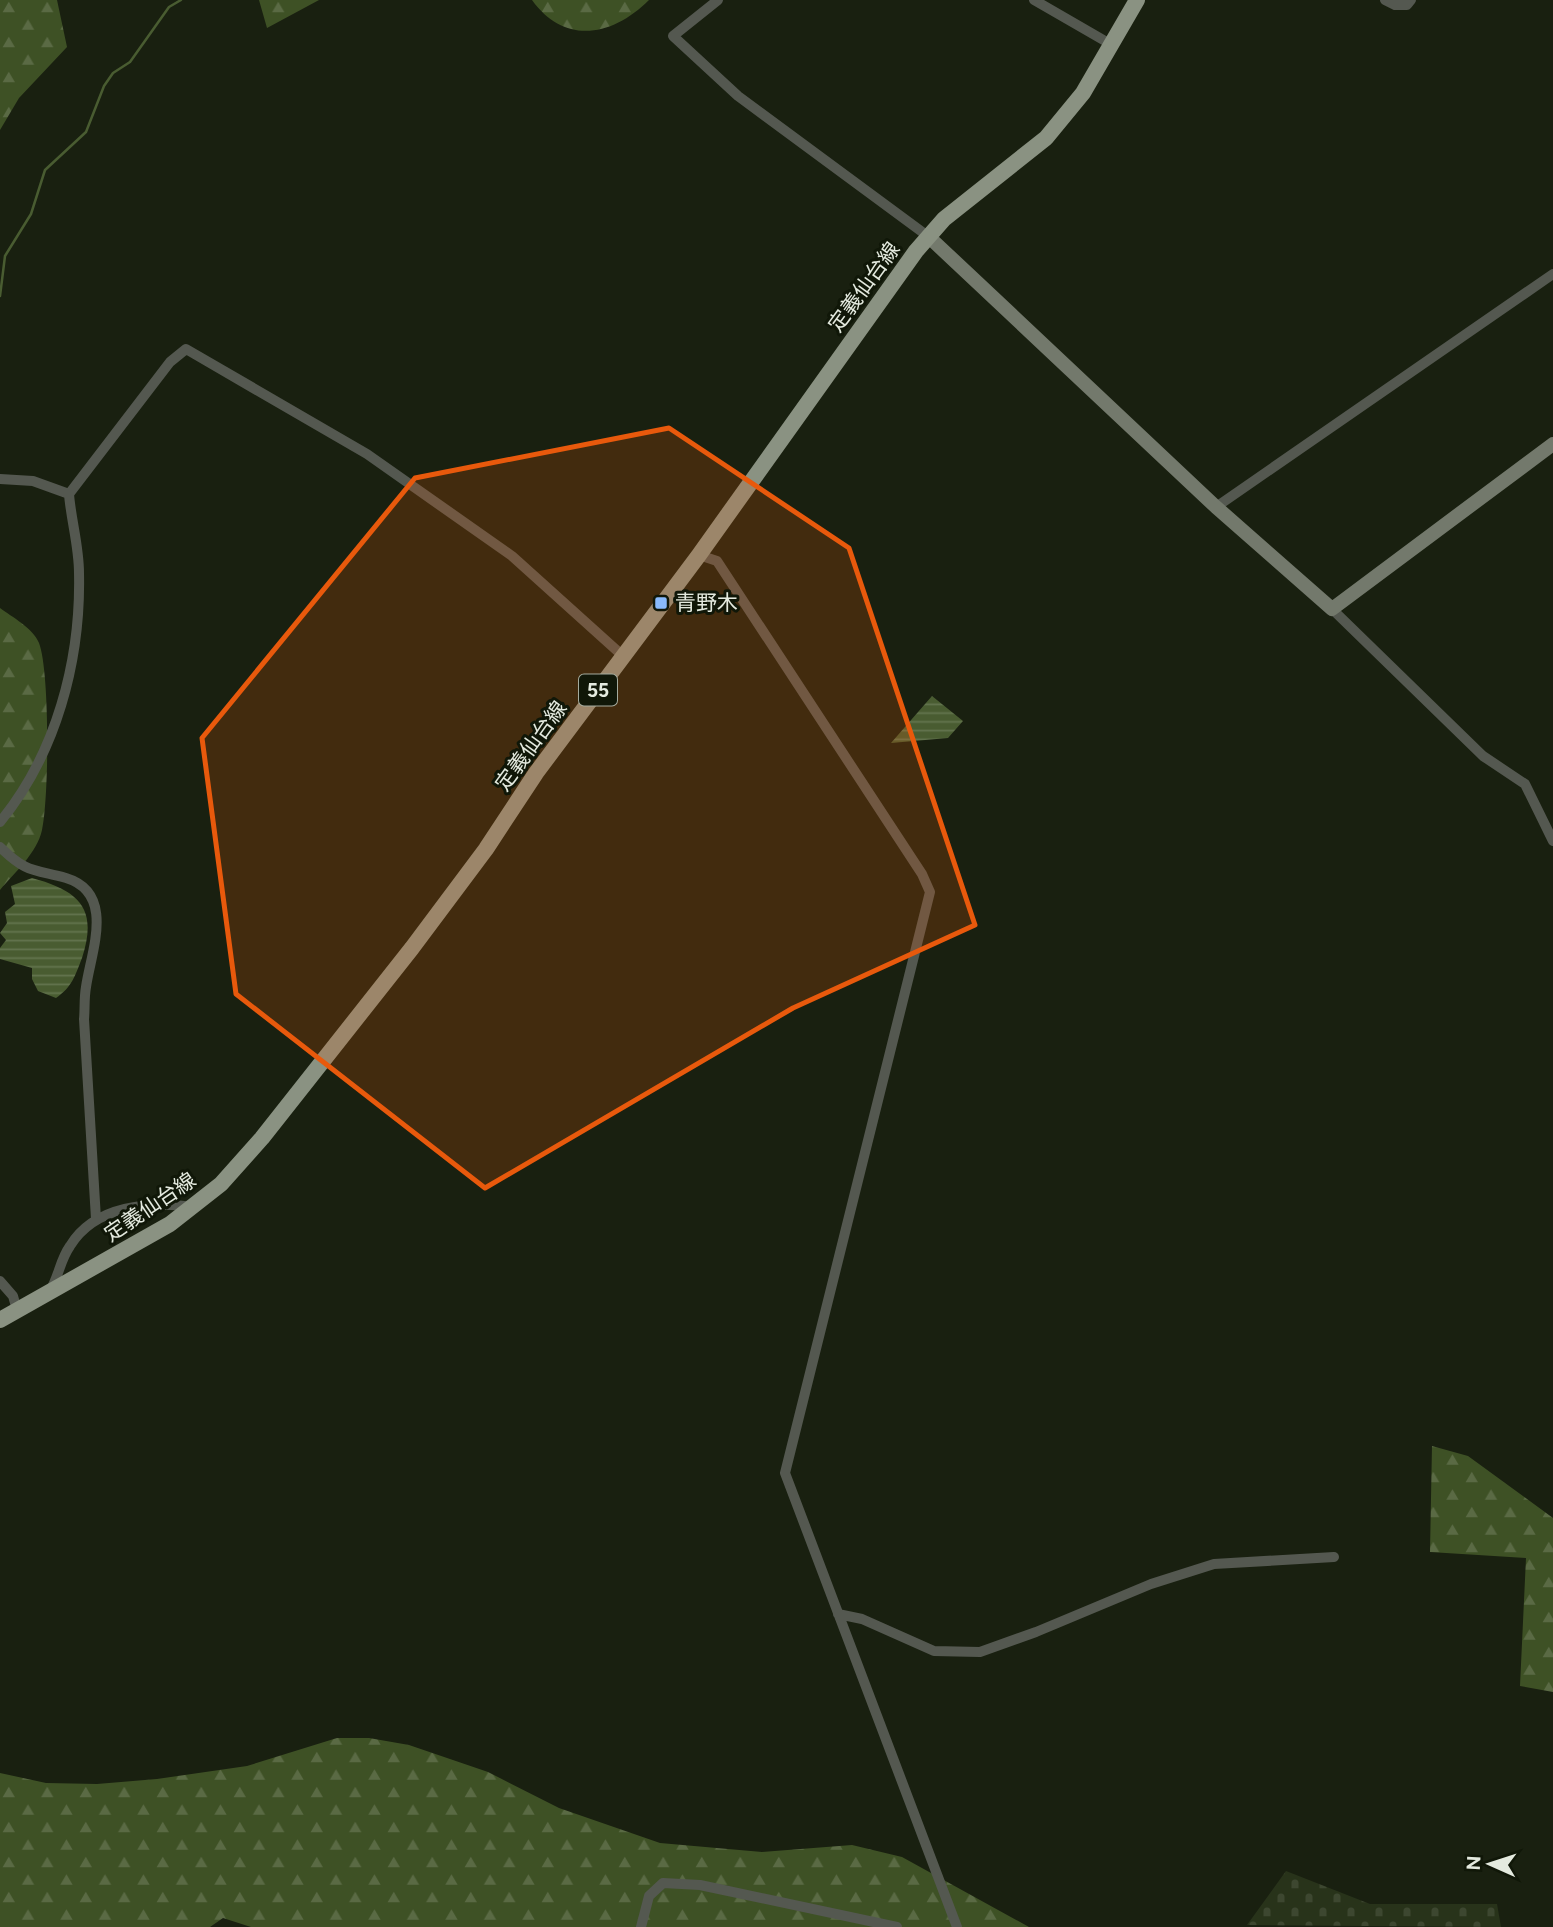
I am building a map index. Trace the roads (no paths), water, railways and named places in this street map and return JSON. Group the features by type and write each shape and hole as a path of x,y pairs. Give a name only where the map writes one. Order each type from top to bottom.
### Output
{"main road":[{"name":"定義仙台線","path":"0,1320 170,1224 221,1184 262,1138 412,948 699,555 868,315 944,219 1046,138 1073,108 1137,0"}],"street":[{"path":"718,0 673,36 738,96 929,237 1216,507 1332,609 1483,756 1525,784 1553,841"},
{"path":"1034,0 1112,45"},
{"path":"1385,0 1395,5 1407,5 1411,0"},
{"path":"1216,507 1553,274"},
{"path":"0,822 44,755 61,708 78,614 79,571 69,494 170,362 186,349 367,454 512,556 623,656"},
{"path":"1332,609 1553,444"},
{"path":"0,479 33,481 69,494"},
{"path":"699,555 717,561 922,874 930,892 785,1473 957,1927"},
{"path":"0,847 27,870 67,878 80,884 91,894 97,916 95,951 86,986 84,1020 96,1219"},
{"path":"48,1293 59,1276 69,1247 80,1232 96,1219 148,1204 194,1207"},
{"path":"0,1281 13,1296 17,1310"},
{"path":"838,1614 862,1619 934,1651 980,1652 1036,1632 1151,1584 1214,1564 1334,1557"},
{"path":"641,1927 649,1896 663,1883 700,1885 897,1927"}],"waterway":[{"path":"0,296 5,256 31,214 45,170 86,132 104,86 113,73 130,62 169,7 181,0"}],"place":[{"name":"青野木","path":"661,603"}]}
